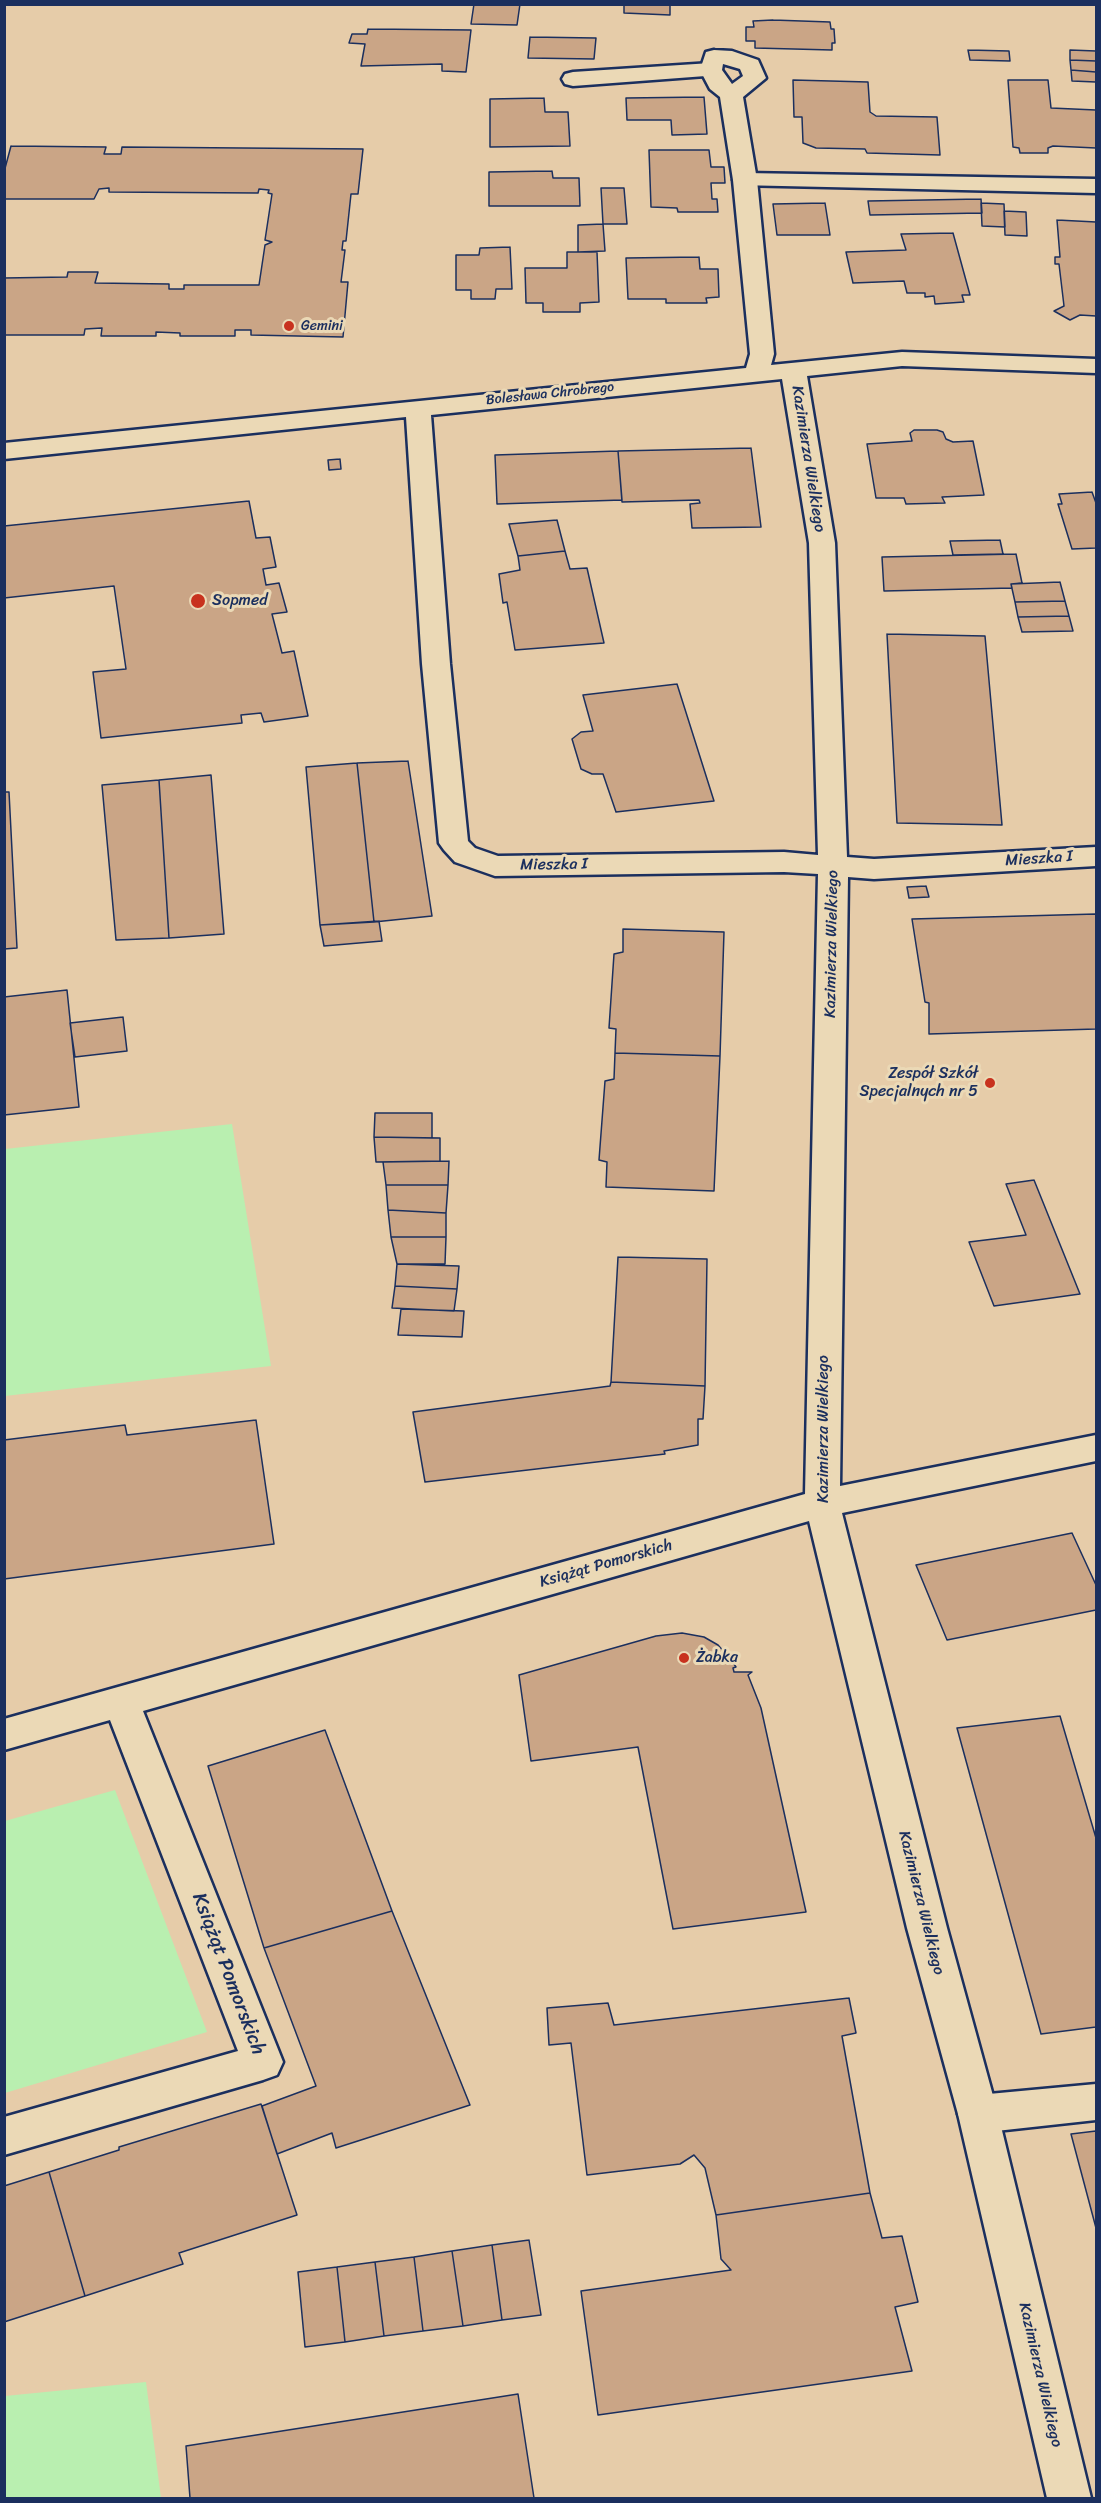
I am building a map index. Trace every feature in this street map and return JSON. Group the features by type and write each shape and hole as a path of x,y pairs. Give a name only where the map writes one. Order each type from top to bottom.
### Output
{"street":[{"path":"731,95 755,78 750,65 732,57 714,57 711,70 718,84 731,95 745,180 762,354 757,372"},
{"path":"573,79 711,70"},
{"path":"745,180 1096,186"},
{"name":"Bolesława Chrobrego","path":"4,451 757,372 902,359 1096,366"},
{"name":"Kazimierza Wielkiego","path":"794,369 795,388 822,543 833,866 822,1503 927,1928 978,2114 1069,2499"},
{"name":"Mieszka I","path":"418,408 436,664 454,843 465,855 495,866 784,862 874,869 1096,856"},
{"name":"Książąt Pomorskich","path":"4,1736 822,1503 1096,1448"},
{"name":"Książąt Pomorskich","path":"4,2136 263,2062 121,1701"},
{"path":"978,2114 1096,2102"}],"green space":[{"path":"232,1124 271,1366 5,1396 5,1149"},
{"path":"115,1790 207,2032 5,2093 5,1821"},
{"path":"146,2382 161,2498 5,2498 5,2396"}],"building":[{"path":"474,4 520,4 517,25 471,24"},
{"path":"624,4 670,4 670,15 624,13"},
{"path":"753,21 830,22 831,29 834,29 835,43 832,43 832,50 755,48 755,41 746,41 746,27 754,27"},
{"path":"368,29 471,30 466,72 442,71 442,64 361,66 365,44 349,43 352,34 367,34"},
{"path":"530,37 596,38 594,59 528,58"},
{"path":"968,50 1009,51 1010,61 970,60"},
{"path":"1070,50 1096,51 1096,61 1070,60"},
{"path":"1070,60 1096,61 1096,72 1071,70"},
{"path":"1071,70 1096,72 1096,82 1072,81"},
{"path":"793,80 868,82 870,112 876,116 937,117 940,155 867,153 865,149 816,148 803,143 802,117 794,117"},
{"path":"1008,80 1048,80 1051,108 1096,110 1096,148 1053,146 1048,148 1048,153 1020,153 1019,148 1013,147"},
{"path":"704,97 707,134 672,135 671,120 627,120 626,98"},
{"path":"544,98 545,112 568,112 570,146 490,147 490,99"},
{"path":"11,146 106,147 104,154 121,154 122,147 363,149 358,194 351,194 346,241 343,241 342,250 345,250 341,282 348,282 343,337 251,335 251,330 235,330 235,336 180,336 180,333 156,332 156,336 101,336 102,328 85,329 84,335 4,335 4,278 67,277 68,272 98,272 95,283 169,284 169,289 184,289 184,285 259,285 265,245 272,242 265,240 272,194 268,193 269,190 259,189 258,193 109,192 109,188 99,189 94,199 4,199 4,172"},
{"path":"649,150 709,150 711,167 724,167 725,183 711,183 712,199 717,199 718,212 678,212 677,208 651,207"},
{"path":"552,171 553,178 579,178 580,206 489,206 489,172"},
{"path":"601,188 624,188 627,224 603,224"},
{"path":"981,199 982,213 870,215 868,201"},
{"path":"825,203 830,235 777,235 773,204"},
{"path":"981,203 1004,204 1005,227 982,226"},
{"path":"1004,211 1026,212 1027,236 1005,235"},
{"path":"1057,220 1096,222 1096,316 1080,315 1070,320 1054,311 1064,306 1059,264 1055,264 1055,257 1060,257"},
{"path":"603,224 605,251 578,252 578,225"},
{"path":"953,233 970,295 962,295 964,302 935,304 934,296 925,297 925,293 907,293 904,281 853,283 846,252 906,250 901,234"},
{"path":"510,247 512,289 496,289 495,299 471,299 471,290 456,290 456,255 479,255 480,248"},
{"path":"567,252 597,252 599,302 580,303 580,312 543,312 543,303 526,303 525,268 567,268"},
{"path":"699,257 700,269 718,269 719,297 706,298 707,303 666,303 666,299 628,299 626,258"},
{"path":"914,430 937,430 943,432 946,439 953,442 973,441 984,495 942,497 945,503 906,504 904,498 876,498 867,444 912,441 910,433"},
{"path":"751,448 761,527 692,528 690,504 700,503 699,500 622,502 618,451"},
{"path":"618,451 622,500 497,504 495,455"},
{"path":"340,459 341,469 329,470 328,460"},
{"path":"1092,492 1096,503 1096,548 1072,549 1058,504 1062,504 1059,494"},
{"path":"249,501 256,538 270,537 276,567 263,569 266,585 279,583 287,612 272,614 282,653 294,651 308,716 264,722 261,713 241,715 242,723 101,738 93,672 126,669 114,586 4,598 4,526"},
{"path":"557,520 565,551 518,556 509,524"},
{"path":"1000,540 1003,554 953,555 950,541"},
{"path":"565,551 570,569 587,568 604,643 515,650 507,602 503,603 499,574 520,570 518,556"},
{"path":"1016,554 1022,583 1011,584 1012,588 884,591 882,557"},
{"path":"1060,582 1065,601 1015,602 1011,584"},
{"path":"1065,601 1069,616 1018,617 1015,602"},
{"path":"1069,616 1073,631 1022,632 1018,617"},
{"path":"887,634 985,636 1002,825 897,823"},
{"path":"677,684 714,801 616,812 603,774 592,774 581,769 572,739 581,732 593,731 583,695"},
{"path":"408,761 432,916 374,922 357,763"},
{"path":"357,763 374,922 320,925 306,767"},
{"path":"211,775 224,934 169,938 159,780"},
{"path":"159,780 169,938 116,940 102,785"},
{"path":"4,792 9,792 17,948 4,949"},
{"path":"926,886 929,897 909,898 907,887"},
{"path":"1096,914 1096,1029 929,1034 929,1003 925,1002 912,919"},
{"path":"379,921 382,941 324,946 320,925"},
{"path":"623,929 724,932 720,1056 615,1053 616,1029 609,1028 614,954 623,952"},
{"path":"67,990 79,1107 4,1115 4,997"},
{"path":"123,1017 127,1051 75,1057 70,1023"},
{"path":"615,1053 720,1056 714,1191 606,1187 607,1162 599,1160 605,1081 614,1079"},
{"path":"375,1113 432,1113 432,1138 374,1137"},
{"path":"374,1137 440,1138 440,1161 376,1162"},
{"path":"449,1161 448,1185 386,1185 383,1162"},
{"path":"1034,1180 1080,1294 994,1306 969,1242 1026,1235 1006,1184"},
{"path":"386,1185 448,1185 446,1213 388,1210"},
{"path":"388,1210 446,1213 446,1237 391,1237"},
{"path":"391,1237 446,1237 445,1264 397,1264"},
{"path":"618,1257 707,1259 705,1386 611,1382"},
{"path":"397,1264 459,1266 457,1289 395,1286"},
{"path":"395,1286 457,1289 454,1311 392,1308"},
{"path":"401,1309 464,1311 462,1337 398,1335"},
{"path":"611,1382 705,1386 703,1419 698,1419 698,1445 664,1451 665,1454 425,1482 413,1412 610,1386"},
{"path":"256,1420 274,1544 4,1579 4,1440 125,1425 127,1435"},
{"path":"1072,1533 1096,1585 1096,1610 947,1640 916,1565"},
{"path":"682,1633 704,1637 718,1645 736,1667 733,1668 734,1672 752,1672 748,1675 761,1708 806,1912 673,1929 638,1747 531,1761 519,1675 656,1636"},
{"path":"1060,1716 1096,1838 1096,2027 1041,2034 957,1728"},
{"path":"325,1730 392,1911 264,1948 208,1766"},
{"path":"392,1911 470,2105 336,2148 332,2133 277,2154 262,2106 316,2086 264,1948"},
{"path":"849,1998 856,2033 842,2036 870,2193 716,2215 705,2168 694,2155 680,2164 587,2175 571,2043 549,2045 547,2008 608,2003 614,2025"},
{"path":"261,2104 297,2215 179,2253 183,2264 85,2296 49,2172 119,2150 119,2147"},
{"path":"1096,2131 1096,2228 1071,2134"},
{"path":"49,2172 85,2296 4,2322 4,2186"},
{"path":"870,2193 882,2238 902,2236 918,2302 895,2307 912,2371 598,2415 581,2291 731,2270 721,2259 716,2215"},
{"path":"529,2240 541,2315 502,2320 492,2245"},
{"path":"492,2245 502,2320 463,2326 452,2251"},
{"path":"452,2251 463,2326 423,2331 414,2257"},
{"path":"414,2257 423,2331 384,2336 375,2262"},
{"path":"375,2262 384,2336 345,2342 337,2267"},
{"path":"337,2267 345,2342 305,2347 298,2272"},
{"path":"518,2394 534,2498 190,2498 186,2446"}],"place":[{"name":"Gemini","path":"289,326"},
{"name":"Sopmed","path":"198,601"},
{"name":"Zespół Szkół Specjalnych nr 5","path":"990,1083"},
{"name":"Żabka","path":"684,1658"}]}
